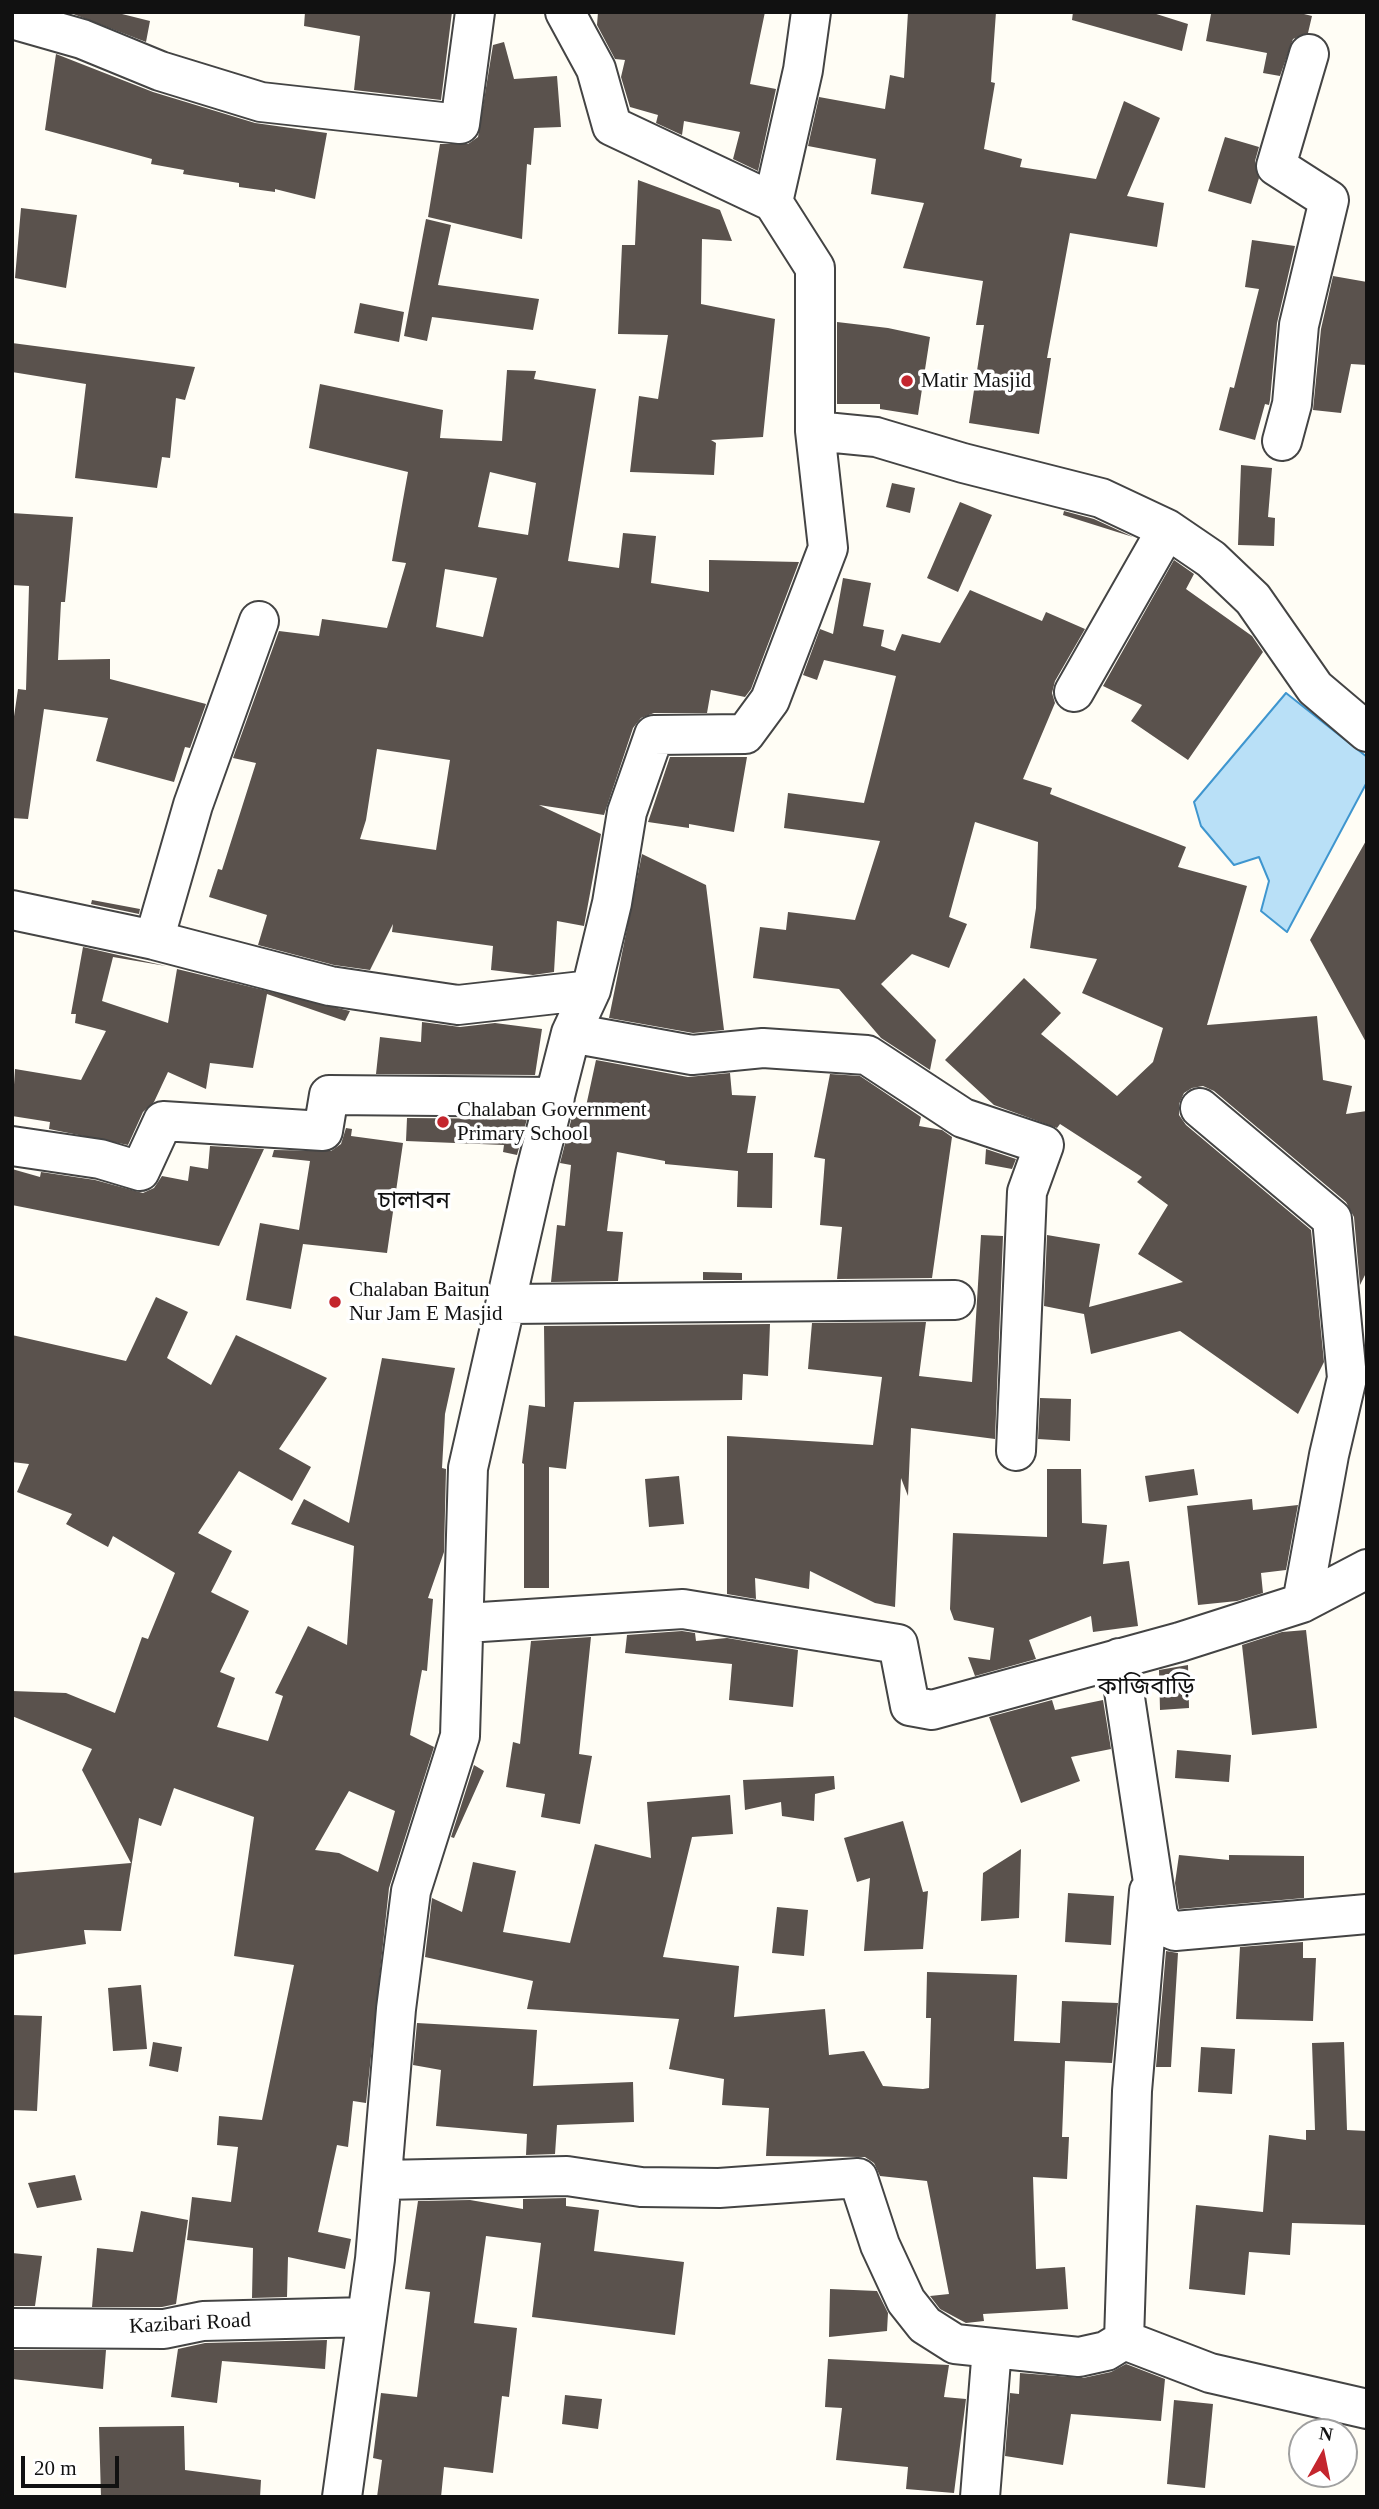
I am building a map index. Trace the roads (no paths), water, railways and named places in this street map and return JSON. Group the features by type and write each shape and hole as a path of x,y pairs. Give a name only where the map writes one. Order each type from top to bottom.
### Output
{"street":[{"path":"12,19 82,39 160,72 261,102 460,124 475,12"},
{"path":"342,2497 383,2180 396,2009 411,1891 460,1736 466,1623 468,1468 571,1032 590,990 612,903 627,813 654,735 745,734 770,700 828,548 815,431 815,268 773,202 612,125 596,69 565,12"},
{"path":"773,202 803,70 811,12"},
{"path":"1282,441 1292,404 1299,325 1329,200 1276,166 1309,54"},
{"path":"815,431 876,437 962,463 1101,498 1167,529 1211,559 1253,599 1315,688 1367,732"},
{"path":"1074,692 1167,529"},
{"path":"154,940 193,805 259,621"},
{"path":"12,910 154,940 330,986 458,1005 590,990"},
{"path":"571,1032 692,1055 763,1048 867,1055 963,1118 1044,1145 1027,1192 1016,1451"},
{"path":"12,1146 100,1159 140,1171 163,1121 323,1131 329,1095 555,1097"},
{"path":"1200,1108 1332,1219 1352,1277 1346,1378 1302,1603"},
{"path":"507,1304 955,1300"},
{"path":"466,1623 683,1609 898,1644 910,1706 932,1710 1302,1603 1367,1569"},
{"path":"1119,1658 1158,1915 1164,1926 1175,1931 1367,1914"},
{"path":"1124,2340 1132,2091 1151,1867"},
{"path":"383,2180 567,2176 641,2186 719,2188 858,2178 880,2245 906,2301 926,2325 955,2344 1079,2357 1106,2351 1124,2340"},
{"name":"Kazibari Road","path":"12,2328 164,2329 204,2321 367,2317"},
{"path":"1124,2340 1210,2372 1367,2409"},
{"path":"980,2497 992,2348"}],"water":[{"path":"1286,693 1367,757 1367,782 1287,932 1261,911 1269,881 1259,857 1234,865 1201,826 1194,802"}],"place":[{"name":"Matir Masjid","path":"907,381"},
{"name":"Chalaban Government Primary School","path":"443,1122"},
{"name":"Chalaban Baitun Nur Jam E Masjid","path":"335,1302"}],"district":[{"name":"চালাবন","path":"414,1202"},
{"name":"কাজিবাড়ি","path":"1146,1688"}]}
